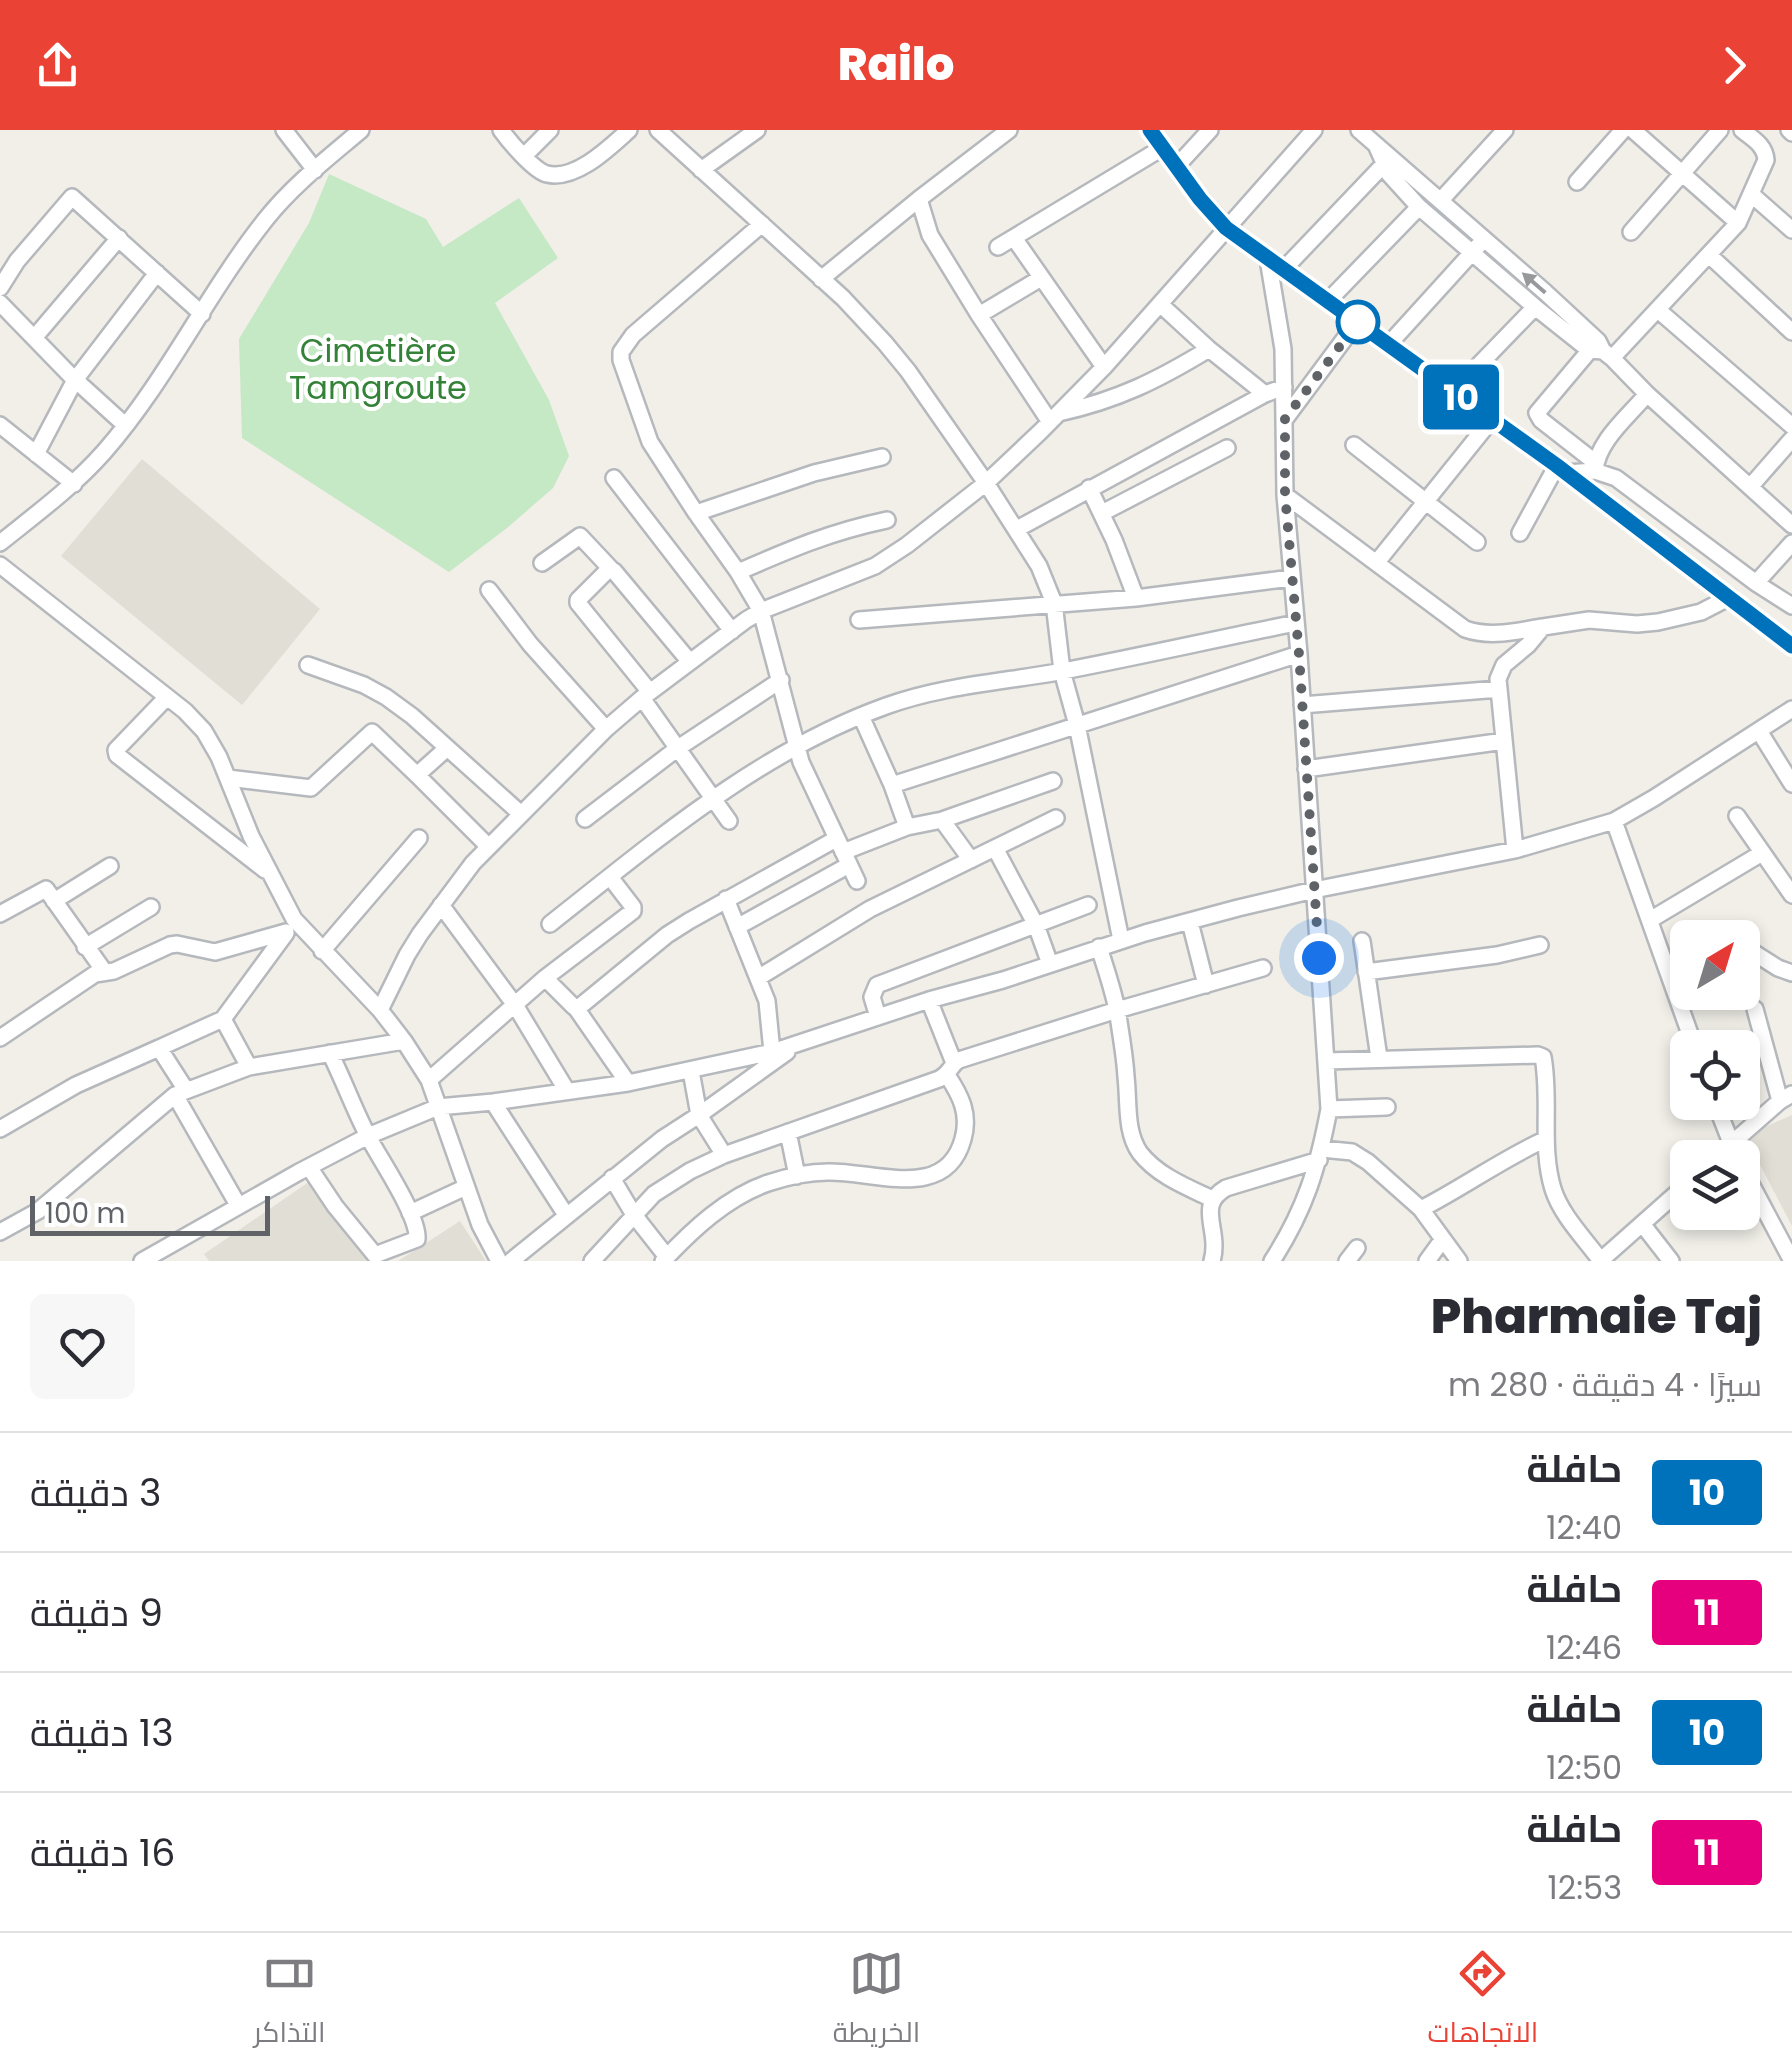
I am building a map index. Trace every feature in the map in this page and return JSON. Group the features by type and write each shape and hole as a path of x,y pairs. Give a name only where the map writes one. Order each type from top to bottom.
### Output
{"street":[{"path":"284,130 315,170"},
{"path":"0,543 74,484 160,381 266,220 290,192 361,130"},
{"path":"501,130 541,172 548,174 593,162 629,130"},
{"path":"524,156 550,130"},
{"path":"658,130 863,318 908,371 1017,529 1048,583 1062,671 1078,725 1121,940"},
{"path":"701,170 756,130"},
{"path":"1150,130 1226,228 1561,469 1792,646"},
{"path":"1176,167 1210,130"},
{"path":"380,1010 406,955 473,864 606,728 761,611 874,566 986,483 1104,367 1314,130"},
{"path":"1359,130 1376,145 1398,186 1419,207 1535,307 1600,350"},
{"path":"1441,200 1505,130"},
{"path":"1577,182 1623,130"},
{"path":"1634,130 1738,223"},
{"path":"1632,232 1720,130"},
{"path":"1742,130 1765,152 1766,160 1738,223 1658,310 1600,350 1538,413 1541,420 1596,467 1792,606"},
{"path":"821,278 1004,131"},
{"path":"998,247 1162,148"},
{"path":"1387,160 1441,200 1792,525"},
{"path":"1283,270 1387,160"},
{"path":"1750,194 1792,230"},
{"path":"0,288 17,260 72,197 202,314"},
{"path":"919,199 930,235 979,315 1055,418"},
{"path":"1328,300 1419,207"},
{"path":"762,224 633,335 621,352 623,368 650,442 761,611 796,746 857,881"},
{"path":"34,338 119,238"},
{"path":"1014,238 1104,367"},
{"path":"1388,344 1484,240"},
{"path":"1710,254 1792,332"},
{"path":"1268,259 1283,348 1285,494 1329,1109 1320,1154 1304,1201 1272,1261"},
{"path":"36,454 76,380 156,273"},
{"path":"979,315 1041,278"},
{"path":"0,303 125,425"},
{"path":"1160,304 1264,394"},
{"path":"1475,369 1535,307"},
{"path":"1658,310 1792,426"},
{"path":"1285,419 1357,322"},
{"path":"1055,418 1134,390 1209,349"},
{"path":"1017,529 1264,394 1284,387"},
{"path":"1596,467 1604,444 1647,394"},
{"path":"1377,562 1492,419"},
{"path":"0,425 74,484"},
{"path":"1750,487 1792,439"},
{"path":"1354,445 1477,542"},
{"path":"1102,514 1227,448"},
{"path":"696,513 814,473 882,457"},
{"path":"1561,469 1596,467"},
{"path":"1520,532 1561,469"},
{"path":"614,478 732,631"},
{"path":"1089,488 1136,598"},
{"path":"1285,494 1465,628 1476,632 1500,634 1589,620 1658,622 1701,612 1730,598"},
{"path":"738,572 815,538 887,520"},
{"path":"542,564 580,536 690,662"},
{"path":"1756,583 1792,544"},
{"path":"0,565 167,697 204,731 273,876 290,926 322,951 380,1010 429,1080 480,1224 499,1261"},
{"path":"611,568 578,603 646,695 729,821"},
{"path":"859,620 1136,598 1291,578"},
{"path":"489,590 530,644 606,728"},
{"path":"550,924 713,799 796,746 861,716 945,690 1062,671 1296,622"},
{"path":"1514,850 1499,674 1543,627"},
{"path":"892,786 1299,654"},
{"path":"308,665 386,697 521,814"},
{"path":"585,819 678,748 781,680"},
{"path":"1302,706 1499,689"},
{"path":"167,697 124,740 116,750 117,755 273,876"},
{"path":"142,1261 238,1204 368,1136 438,1107 628,1083 772,1052 1121,940 1314,890 1514,850 1614,821 1792,708"},
{"path":"861,716 906,827"},
{"path":"1759,731 1792,784"},
{"path":"228,778 311,788 372,732 489,847"},
{"path":"1306,770 1504,741"},
{"path":"417,776 446,749"},
{"path":"576,1008 668,935 726,899 906,827 942,820 1053,781"},
{"path":"1736,816 1792,895"},
{"path":"758,978 870,909 1056,818"},
{"path":"942,820 971,860"},
{"path":"1614,821 1690,1030"},
{"path":"322,951 419,838"},
{"path":"995,848 1036,925 1050,964"},
{"path":"737,927 842,852"},
{"path":"1650,920 1762,853"},
{"path":"54,901 110,866"},
{"path":"429,1080 545,978 633,911 610,877"},
{"path":"0,914 42,890 48,892 104,972"},
{"path":"726,899 766,1001 772,1052"},
{"path":"878,1017 872,996 877,985 1088,904"},
{"path":"441,905 515,1005 568,1091"},
{"path":"85,946 151,907"},
{"path":"1190,922 1206,985"},
{"path":"0,1038 95,974 123,968 170,944 215,952 290,926"},
{"path":"0,1129 76,1085 223,1019 290,926"},
{"path":"1362,940 1380,1058"},
{"path":"1366,972 1497,955 1540,944"},
{"path":"1099,948 1117,1010 1132,1137 1138,1150 1164,1175 1212,1199"},
{"path":"1760,957 1792,973"},
{"path":"592,1261 643,1204 669,1183 724,1155 951,1069 1008,1043 1263,968"},
{"path":"545,978 576,1008 628,1083"},
{"path":"612,1178 665,1259 700,1224 767,1183 829,1172 920,1178 941,1173 956,1158 966,1122 964,1102 929,1000"},
{"path":"1744,1140 1786,1097 1755,1010"},
{"path":"223,1019 249,1067"},
{"path":"0,1232 38,1210 180,1092 249,1067 404,1040"},
{"path":"511,1261 679,1126 796,1045"},
{"path":"159,1048 238,1204"},
{"path":"310,1167 335,1206 375,1255 417,1239 410,1212 368,1136 330,1052"},
{"path":"1326,1061 1538,1055 1542,1057 1553,1188 1600,1261 1670,1200"},
{"path":"691,1071 699,1115 724,1155"},
{"path":"493,1102 566,1215"},
{"path":"1329,1109 1387,1106"},
{"path":"788,1132 797,1176"},
{"path":"1421,1209 1488,1168 1546,1139"},
{"path":"1212,1261 1216,1240 1210,1207 1212,1199 1226,1188 1320,1154 1352,1152 1421,1209 1459,1261"},
{"path":"410,1212 466,1187"},
{"path":"1760,1201 1792,1261"},
{"path":"1643,1225 1671,1261"},
{"path":"1427,1261 1443,1239"}],"shaded area":[{"path":"142,459 320,609 242,705 61,556"},
{"path":"1792,1115 1792,1226 1760,1165 1760,1140 1747,1140 1745,1136"},
{"path":"316,1177 374,1261 209,1261 204,1254"},
{"path":"460,1221 486,1261 398,1261"}],"green space":[{"name":"Cimetière Tamgroute","path":"329,174 426,219 443,247 519,198 558,258 495,303 549,400 569,456 553,488 449,572 242,438 239,339 309,223"}],"bus line":[{"name":"10","path":"1150,130 1226,228 1556,465 1792,646"}],"route":[{"path":"1319,958 1285,494 1285,419 1358,322"}]}
